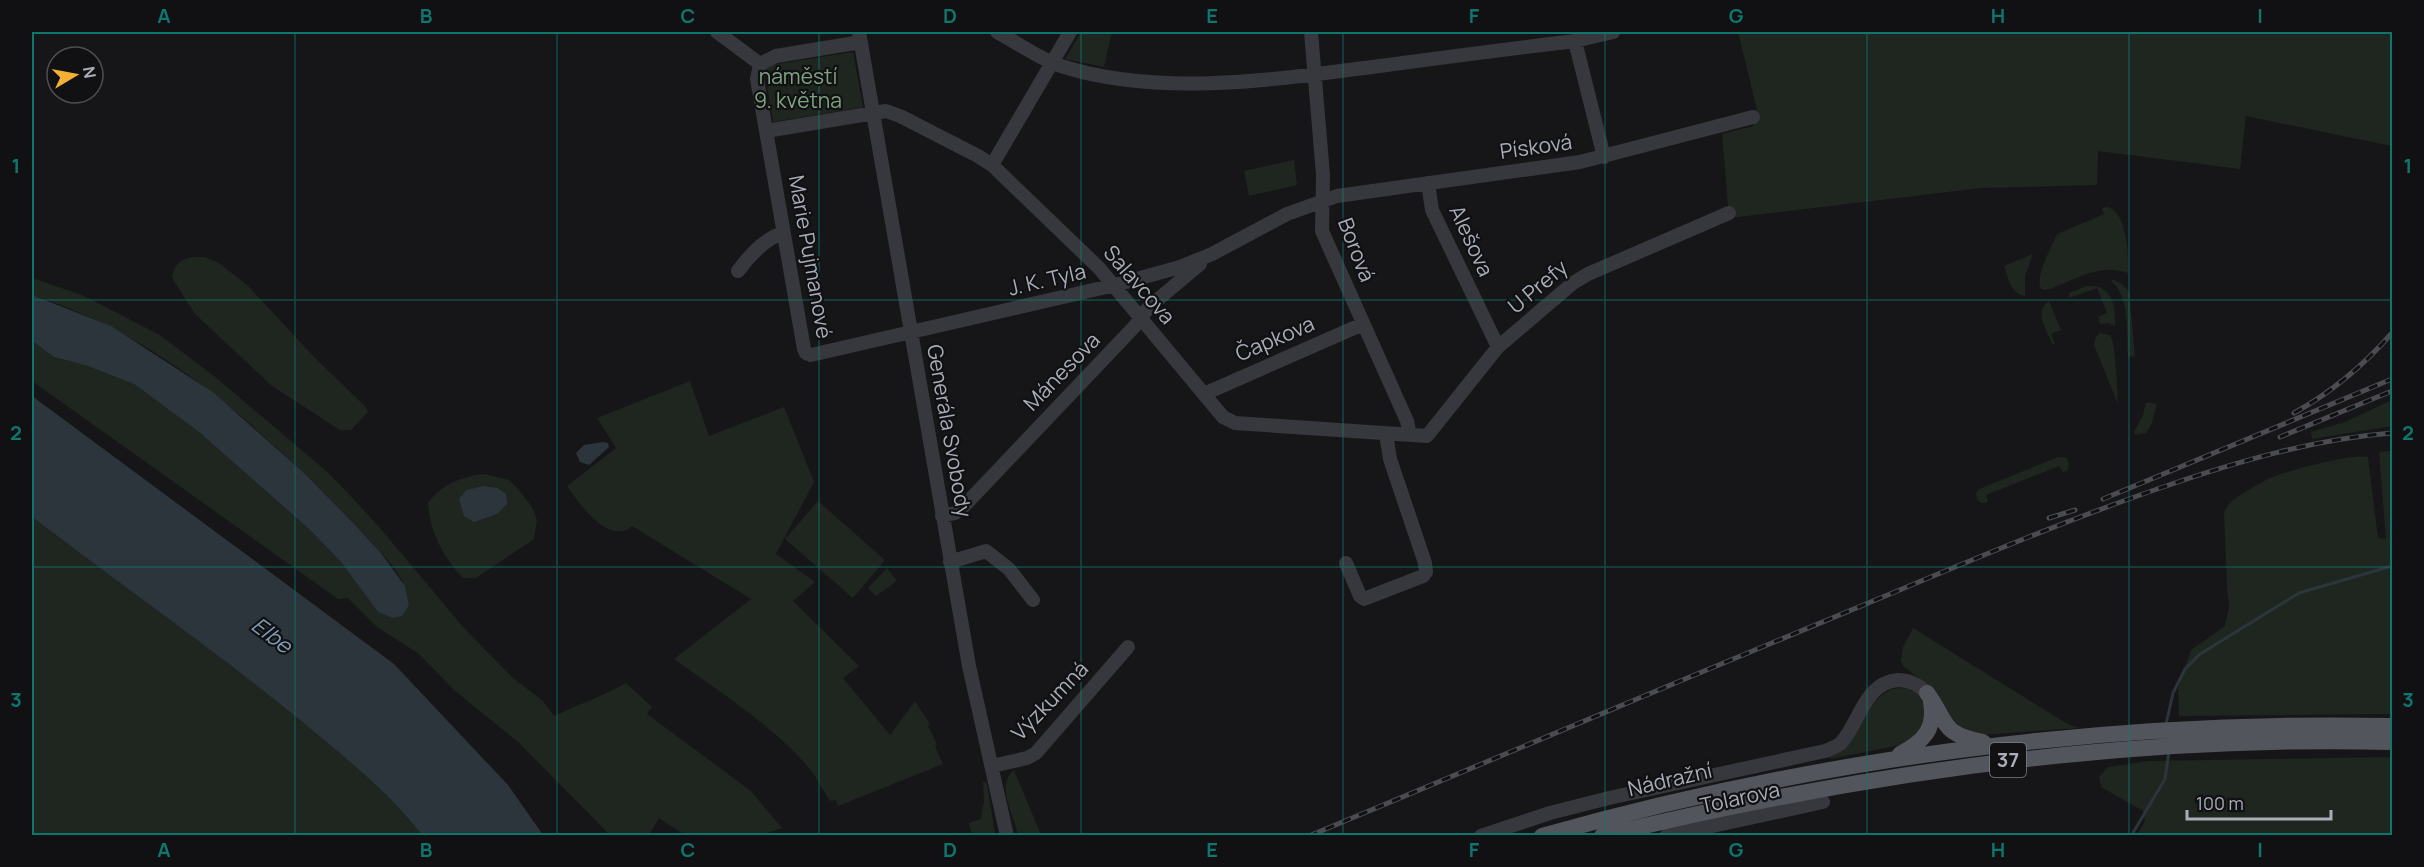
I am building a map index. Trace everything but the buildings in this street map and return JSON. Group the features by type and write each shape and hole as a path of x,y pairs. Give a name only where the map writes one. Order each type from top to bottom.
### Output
{"main road":[{"path":"1927,693 1945,725 1954,733 1963,738 1998,745"},
{"path":"1891,759 1916,745 1929,732 1932,715 1927,693"},
{"name":"37","path":"1891,759 1998,745 2392,726"},
{"name":"37","path":"2189,736 2392,742"},
{"name":"Nádražní","path":"1602,836 1762,799 1870,780 2146,739"},
{"name":"Nádražní","path":"1542,836 1680,800 1891,759"}],"street":[{"path":"717,32 760,64 776,56 860,37"},
{"path":"997,32 1052,63 1083,72 1156,81 1239,82 1315,74 1613,32"},
{"path":"992,165 1070,32"},
{"name":"Borová","path":"1311,32 1323,175 1321,224 1324,237 1407,421 1410,435"},
{"name":"Generála Svobody","path":"860,37 974,693 1007,836"},
{"path":"1579,37 1604,157"},
{"name":"Marie Pujmanové","path":"760,64 757,79 806,353 813,355 911,334"},
{"name":"Salavcova","path":"873,112 886,111 895,114 992,165 1115,285 1223,417 1234,423 1410,435"},
{"path":"766,131 873,112"},
{"name":"Písková","path":"1322,201 1347,194 1604,157 1753,117"},
{"name":"Alešova","path":"1428,183 1432,210 1498,347"},
{"name":"J. K. Tyla","path":"911,334 1180,267 1212,254 1287,214 1322,201"},
{"name":"U Prefy","path":"1410,435 1426,436 1429,434 1498,347 1580,278 1729,213"},
{"path":"738,271 766,243 783,233"},
{"name":"Mánesova","path":"942,516 955,513 964,506 1134,327 1149,307 1212,254"},
{"name":"Čapkova","path":"1204,394 1364,324"},
{"path":"1346,563 1360,596 1364,599 1423,576 1426,572 1390,459 1386,434"},
{"path":"950,562 986,551 1009,569 1033,600"},
{"name":"Výzkumná","path":"992,766 1028,758 1035,753 1128,647"},
{"path":"1481,836 1550,813 1609,798 1825,751 1841,742 1869,696 1880,686 1905,680 1919,686 1927,693"},
{"name":"Tolarova","path":"1666,836 1823,802"}],"green space":[{"path":"1081,32 1112,32 1104,67 1065,59"},
{"path":"1738,32 2392,32 2392,146 2246,116 2240,169 2098,151 2097,185 1981,188 1729,218 1722,134 1753,126 1757,110"},
{"name":"náměstí 9. května","path":"853,52 863,107 773,122 764,66"},
{"path":"1294,160 1297,185 1249,196 1244,171"},
{"path":"2108,207 2115,211 2123,226 2127,246 2128,273 2117,270 2098,271 2042,290 2041,270 2057,234 2104,214 2102,208"},
{"path":"2033,254 2025,276 2025,296 2020,295 2013,289 2004,266"},
{"path":"192,257 204,257 219,263 248,286 317,360 365,406 368,412 351,430 340,430 272,386 195,314 172,278 178,264"},
{"path":"32,278 82,295 160,335 219,380 325,470 347,492 464,628 513,678 543,701 554,716 626,683 652,707 647,714 751,791 782,828 761,835 685,835 659,818 649,835 610,835 518,742 454,690 419,654 377,627 348,598 338,599 32,381 32,341 54,357 85,365 134,384 199,432 309,529 341,562 378,612 409,605 401,578 377,548 273,444 199,383 160,356 77,311 32,295"},
{"path":"2112,279 2122,284 2129,292 2135,356 2128,357 2125,306"},
{"path":"2087,286 2095,286 2102,289 2111,298 2115,311 2115,326 2108,323 2100,324 2098,317 2107,313 2097,288 2069,298 2069,293"},
{"path":"2049,301 2061,330 2051,334 2055,344 2053,345 2042,316 2044,305"},
{"path":"2099,333 2110,335 2112,339 2118,404 2094,345"},
{"path":"690,381 709,436 784,407 814,482 776,554 815,582 793,601 859,666 843,678 890,735 915,701 930,724 928,726 943,764 838,806 836,800 830,801 813,773 784,742 748,712 674,659 751,599 632,526 623,531 614,531 604,527 587,512 567,486 616,448 597,418"},
{"path":"2392,400 2392,426 2312,439 2311,432 2345,422"},
{"path":"2146,402 2157,404 2151,425 2146,433 2135,435 2134,432 2143,415"},
{"path":"2392,451 2392,714 2179,716 2178,688 2191,650 2225,626 2229,607 2224,512 2229,503 2268,479 2303,467 2360,456 2368,457 2378,538 2386,539 2379,452"},
{"path":"2058,457 2067,458 2069,465 2067,471 2063,472 2059,466 1986,495 1988,501 1986,503 1981,503 1977,499 1976,493 1979,489"},
{"path":"484,474 509,480 532,507 537,520 534,539 476,578 463,578 449,562 439,544 429,514 428,503 446,486","holes":["483,486 498,488 506,494 497,514 490,516 459,499 466,490"]},
{"path":"818,501 885,560 853,598 785,539"},
{"path":"32,517 300,720 380,789 422,835 32,835"},
{"path":"887,568 897,581 876,596 868,588"},
{"path":"1913,628 2066,723 2079,728 1981,735 1956,730 1924,682 1903,666 1901,660 1903,647"},
{"path":"1897,688 1918,694 1924,705 1926,726 1906,744 1830,759 1869,706 1878,698"},
{"path":"2392,757 2392,835 2137,835 2145,821 2143,811 2101,787 2099,777 2108,767 2148,761"},
{"path":"1014,770 1041,835 1018,835 1006,792 1006,784"},
{"path":"983,782 987,783 995,835 972,835 969,823 981,819 984,801"}],"water":[{"path":"32,295 111,326 214,393 305,474 381,553 405,586 409,605 402,616 393,618 378,612 341,562 309,529 199,432 134,384 85,365 54,357 32,341"},
{"name":"Elbe","path":"32,396 394,664 508,785 543,835 422,835 380,789 300,720 32,517"},
{"path":"608,443 609,447 589,465 580,462 576,453 584,445"},
{"path":"483,486 498,488 506,494 507,504 497,514 474,522 464,516 459,499 466,490"}],"waterway":[{"path":"2166,724 2173,693 2185,669 2200,654 2299,593 2392,566"},
{"path":"2131,836 2165,779 2169,751"}],"railway":[{"path":"2294,413 2347,377 2392,333"},
{"path":"2103,499 2392,379"},
{"path":"2280,437 2392,391"},
{"path":"1309,836 1958,566 2096,511 2194,477 2278,452 2334,440 2392,433"},
{"path":"2049,518 2075,510"}]}
